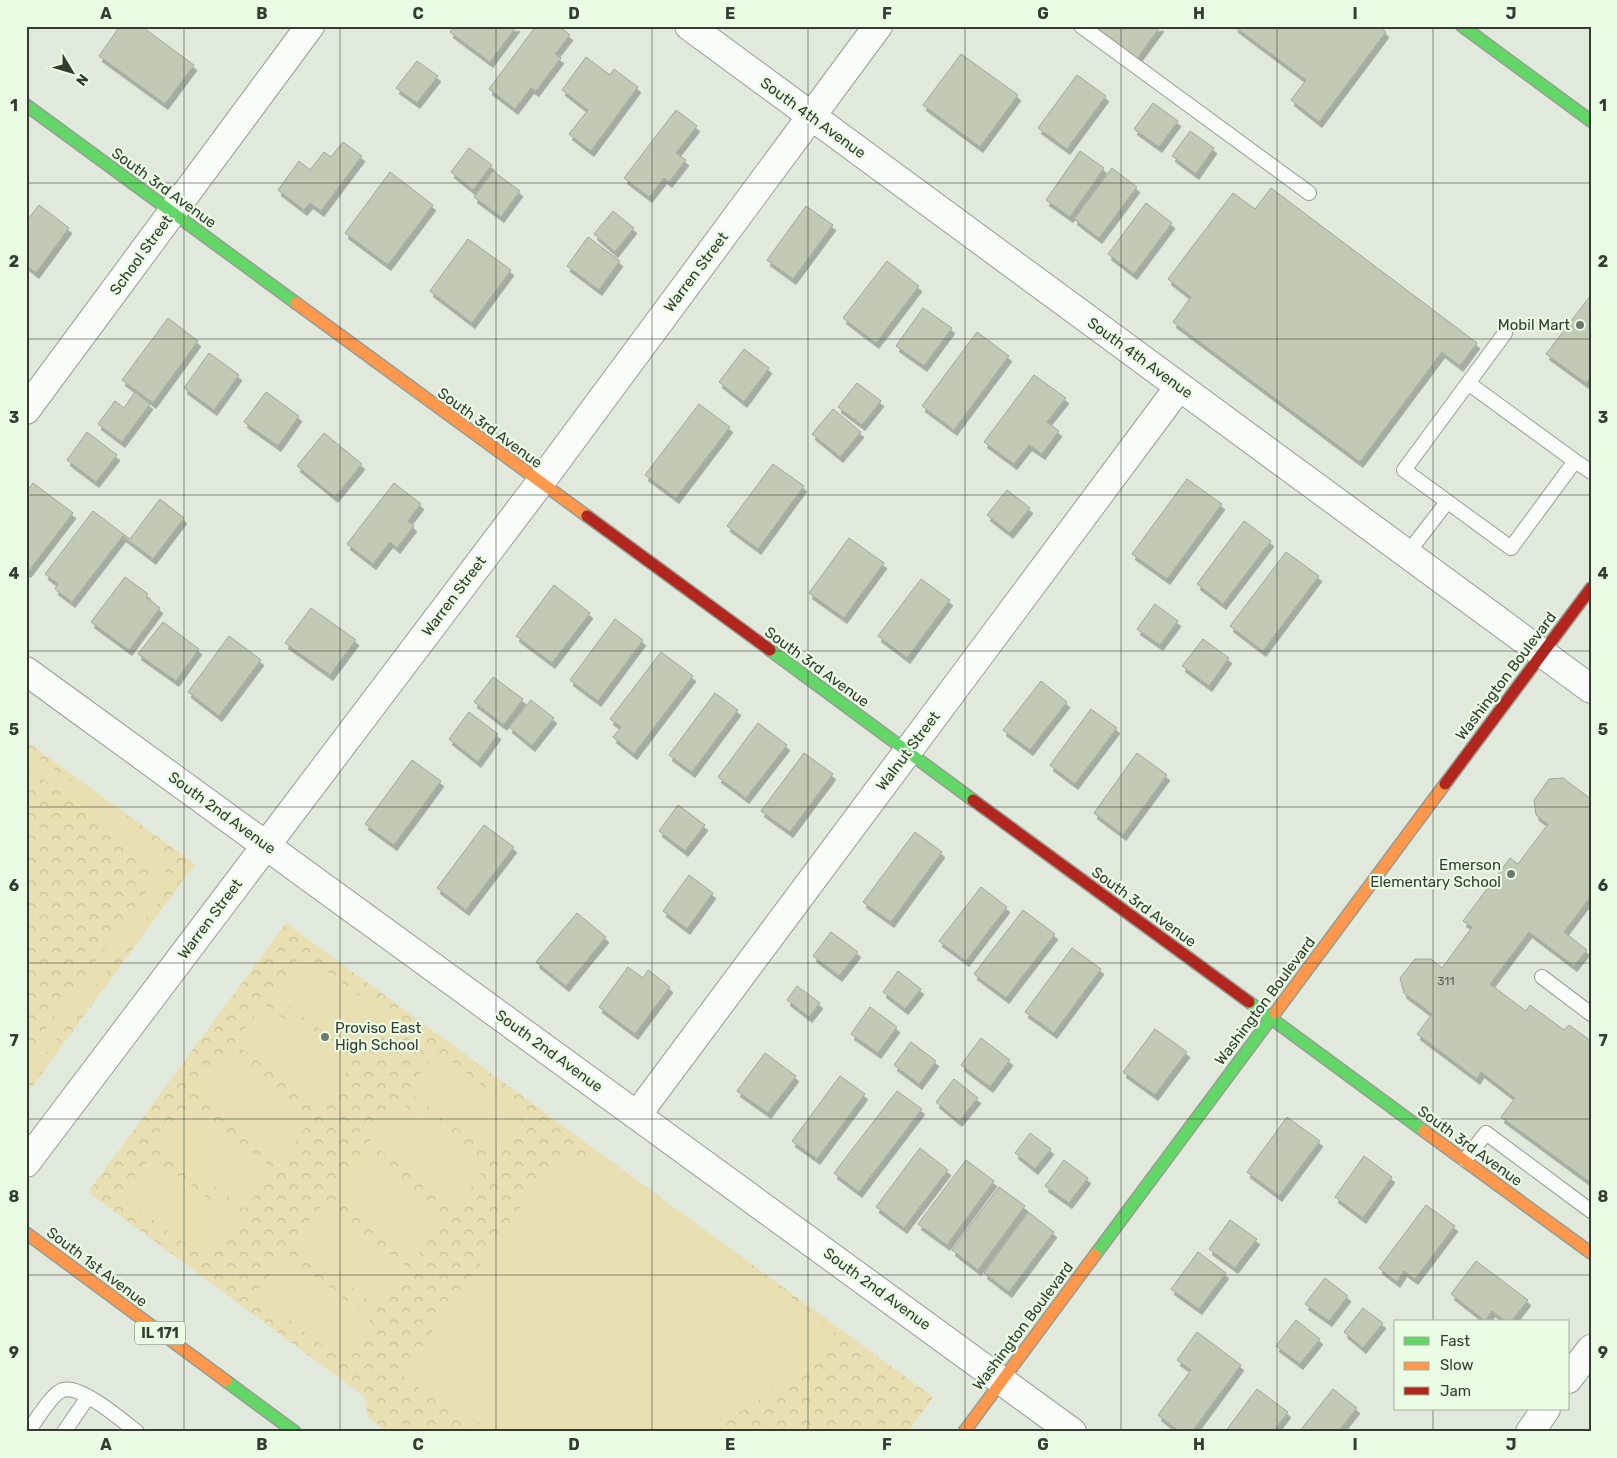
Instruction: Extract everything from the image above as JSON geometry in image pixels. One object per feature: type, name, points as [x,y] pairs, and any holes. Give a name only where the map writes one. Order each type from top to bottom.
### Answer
[{"type":"street","name":"School Street","points":[[26,410],[310,26]]},
{"type":"street","name":"South 4th Avenue","points":[[689,26],[1591,689]]},
{"type":"street","name":"Warren Street","points":[[26,1162],[540,483],[878,26]]},
{"type":"street","points":[[1462,26],[1591,121]]},
{"type":"street","name":"South 3rd Avenue","points":[[26,105],[1591,1253]]},
{"type":"street","name":"Walnut Street","points":[[638,1115],[1179,387]]},
{"type":"street","name":"Washington Boulevard","points":[[964,1432],[1591,588]]},
{"type":"street","name":"South 2nd Avenue","points":[[26,671],[1072,1432]]},
{"type":"street","name":"South 1st Avenue","points":[[26,1233],[295,1432]]},
{"type":"street","points":[[1570,1377],[1591,1349]]},
{"type":"street","points":[[1530,1432],[1545,1410]]},
{"type":"lane","points":[[1081,26],[1309,193]]},
{"type":"lane","points":[[1505,333],[1404,470],[1511,548],[1575,461]]},
{"type":"lane","points":[[1468,383],[1591,472]]},
{"type":"lane","points":[[1407,554],[1447,502]]},
{"type":"lane","points":[[1542,977],[1591,1014]]},
{"type":"lane","points":[[1464,1160],[1486,1133],[1591,1211]]},
{"type":"lane","points":[[28,1432],[56,1394],[64,1389],[75,1390],[88,1397],[137,1432]]},
{"type":"lane","points":[[64,1432],[88,1397]]},
{"type":"green space","points":[[26,741],[195,864],[26,1095]]},
{"type":"green space","points":[[26,749],[148,836],[164,858],[166,881],[158,902],[26,1081],[26,1055],[145,894],[150,875],[146,860],[138,849],[26,767]]},
{"type":"green space","name":"Proviso East High School","points":[[286,923],[933,1397],[908,1432],[387,1432],[368,1417],[365,1397],[88,1192]]},
{"type":"green space","points":[[303,953],[389,1018],[358,1058],[272,993]]},
{"type":"green space","points":[[264,1004],[350,1068],[320,1108],[234,1043]]},
{"type":"green space","points":[[437,1051],[523,1116],[493,1156],[407,1091]]},
{"type":"green space","points":[[227,1054],[312,1119],[282,1159],[196,1094]]},
{"type":"green space","points":[[400,1102],[486,1167],[455,1207],[369,1142]]},
{"type":"green space","points":[[189,1105],[275,1170],[245,1209],[159,1144]]},
{"type":"green space","points":[[361,1153],[447,1217],[417,1257],[331,1192]]},
{"type":"green space","points":[[151,1156],[237,1220],[207,1260],[121,1196]]},
{"type":"green space","points":[[554,1160],[612,1162],[835,1331],[806,1367],[746,1409],[699,1432],[499,1432],[443,1407],[402,1375]]},
{"type":"green space","points":[[323,1204],[409,1268],[379,1308],[293,1243]]},
{"type":"green space","points":[[285,1254],[371,1319],[341,1359],[255,1294]]},
{"type":"building","points":[[120,26],[141,26],[194,65],[165,104],[99,56]]},
{"type":"building","points":[[455,26],[517,26],[490,62],[450,32]]},
{"type":"building","points":[[536,26],[559,26],[570,35],[555,54],[561,58],[536,91],[531,88],[515,109],[489,89]]},
{"type":"building","points":[[1090,26],[1161,26],[1136,60]]},
{"type":"building","points":[[1234,26],[1379,26],[1386,32],[1319,122],[1291,100],[1306,80]]},
{"type":"building","points":[[961,54],[1018,95],[980,147],[923,105]]},
{"type":"building","points":[[586,57],[610,75],[614,69],[638,87],[591,151],[569,134],[588,110],[562,90]]},
{"type":"building","points":[[417,61],[438,76],[417,103],[396,88]]},
{"type":"building","points":[[1077,75],[1106,96],[1067,149],[1038,128]]},
{"type":"building","points":[[1153,103],[1178,121],[1159,147],[1134,129]]},
{"type":"building","points":[[676,110],[697,126],[676,153],[686,160],[669,182],[664,178],[649,197],[624,178]]},
{"type":"building","points":[[1190,131],[1214,148],[1196,174],[1172,156]]},
{"type":"building","points":[[343,142],[362,156],[321,211],[310,203],[304,210],[278,190],[299,161],[310,170],[324,152],[331,157]]},
{"type":"building","points":[[469,148],[492,165],[473,190],[451,172]]},
{"type":"building","points":[[1080,151],[1104,168],[1070,217],[1046,200]]},
{"type":"building","points":[[1112,168],[1137,187],[1099,238],[1074,219]]},
{"type":"building","points":[[493,171],[520,191],[501,217],[474,197]]},
{"type":"building","points":[[390,172],[433,205],[388,265],[345,233]]},
{"type":"building","points":[[1271,188],[1477,343],[1460,366],[1442,352],[1360,462],[1173,322],[1191,297],[1168,279],[1233,193],[1255,209]]},
{"type":"building","points":[[1146,203],[1172,223],[1134,274],[1108,254]]},
{"type":"building","points":[[39,205],[69,228],[36,273],[26,265],[26,222]]},
{"type":"building","points":[[806,206],[833,225],[793,279],[767,260]]},
{"type":"building","points":[[613,211],[634,228],[615,252],[594,234]]},
{"type":"building","points":[[588,237],[620,261],[599,290],[567,266]]},
{"type":"building","points":[[468,239],[511,270],[472,323],[430,291]]},
{"type":"building","points":[[887,261],[919,286],[876,343],[843,318]]},
{"type":"building","name":"Mobil Mart","points":[[1591,295],[1591,377],[1586,383],[1546,354]]},
{"type":"building","points":[[923,308],[952,328],[924,366],[896,346]]},
{"type":"building","points":[[168,318],[198,341],[153,403],[122,380]]},
{"type":"building","points":[[977,332],[1009,356],[954,430],[922,406]]},
{"type":"building","points":[[744,349],[769,368],[744,402],[719,382]]},
{"type":"building","points":[[209,353],[239,375],[214,410],[184,388]]},
{"type":"building","points":[[1034,375],[1066,398],[1047,422],[1059,431],[1042,454],[1029,445],[1014,464],[984,442]]},
{"type":"building","points":[[857,383],[881,401],[862,425],[838,407]]},
{"type":"building","points":[[135,392],[150,404],[122,442],[98,424],[115,401],[124,408]]},
{"type":"building","points":[[266,392],[299,416],[278,446],[244,422]]},
{"type":"building","points":[[699,404],[730,427],[676,498],[645,475]]},
{"type":"building","points":[[833,409],[861,432],[840,457],[812,434]]},
{"type":"building","points":[[87,432],[117,455],[96,482],[67,460]]},
{"type":"building","points":[[324,433],[362,464],[335,497],[297,466]]},
{"type":"building","points":[[773,464],[804,486],[758,549],[727,526]]},
{"type":"building","points":[[1187,479],[1222,504],[1167,579],[1132,554]]},
{"type":"building","points":[[33,483],[73,513],[28,572],[26,571],[26,492]]},
{"type":"building","points":[[394,483],[421,504],[408,521],[414,526],[397,548],[390,542],[373,564],[347,544]]},
{"type":"building","points":[[1007,490],[1030,508],[1010,533],[987,515]]},
{"type":"building","points":[[160,499],[184,518],[153,559],[123,536],[72,602],[55,589],[58,584],[45,574],[93,511],[130,539]]},
{"type":"building","points":[[1244,521],[1271,541],[1223,604],[1197,584]]},
{"type":"building","points":[[849,538],[884,563],[844,618],[809,593]]},
{"type":"building","points":[[1286,552],[1319,576],[1263,651],[1230,626]]},
{"type":"building","points":[[125,577],[148,594],[146,597],[160,608],[129,650],[91,622]]},
{"type":"building","points":[[921,579],[950,600],[907,658],[878,636]]},
{"type":"building","points":[[554,585],[590,613],[552,663],[516,636]]},
{"type":"building","points":[[1155,604],[1178,621],[1160,645],[1137,629]]},
{"type":"building","points":[[311,608],[356,640],[330,675],[285,643]]},
{"type":"building","points":[[615,619],[643,640],[598,701],[570,680]]},
{"type":"building","points":[[163,622],[199,649],[176,681],[138,654]]},
{"type":"building","points":[[229,636],[261,660],[219,716],[188,692]]},
{"type":"building","points":[[1203,639],[1229,658],[1209,686],[1182,666]]},
{"type":"building","points":[[661,652],[693,676],[634,754],[613,737],[621,727],[610,719]]},
{"type":"building","points":[[493,677],[523,699],[504,725],[474,702]]},
{"type":"building","points":[[1041,681],[1067,702],[1030,750],[1003,730]]},
{"type":"building","points":[[715,693],[738,710],[692,772],[669,755]]},
{"type":"building","points":[[531,700],[554,718],[532,746],[509,727]]},
{"type":"building","points":[[1091,709],[1117,728],[1075,784],[1050,765]]},
{"type":"building","points":[[469,712],[498,734],[478,762],[449,739]]},
{"type":"building","points":[[758,723],[787,745],[746,798],[718,777]]},
{"type":"building","points":[[804,753],[833,774],[790,832],[761,811]]},
{"type":"building","points":[[1137,753],[1167,775],[1123,835],[1094,813]]},
{"type":"building","points":[[412,760],[441,781],[394,845],[365,824]]},
{"type":"building","points":[[1563,778],[1591,799],[1591,896],[1564,932],[1587,950],[1574,966],[1529,932],[1490,984],[1526,1011],[1530,1005],[1564,1030],[1569,1025],[1591,1041],[1591,1183],[1501,1117],[1515,1098],[1481,1072],[1477,1079],[1417,1034],[1432,1014],[1404,993],[1400,978],[1415,959],[1431,959],[1442,968],[1472,927],[1463,921],[1510,858],[1518,864],[1548,824],[1536,815],[1534,800],[1549,779]]},
{"type":"building","points":[[678,805],[705,825],[685,851],[659,831]]},
{"type":"building","points":[[484,825],[514,847],[466,910],[437,888]]},
{"type":"building","points":[[915,832],[942,852],[891,922],[863,902]]},
{"type":"building","points":[[689,875],[713,893],[687,929],[663,911]]},
{"type":"building","points":[[981,887],[1007,907],[966,961],[939,941]]},
{"type":"building","points":[[1023,910],[1055,934],[1006,998],[974,974]]},
{"type":"building","points":[[577,913],[606,937],[566,986],[536,962]]},
{"type":"building","points":[[831,932],[858,952],[839,976],[813,956]]},
{"type":"building","points":[[1072,948],[1101,969],[1054,1033],[1025,1012]]},
{"type":"building","points":[[628,967],[643,978],[648,970],[670,987],[635,1034],[599,1007]]},
{"type":"building","points":[[898,971],[921,989],[905,1009],[883,992]]},
{"type":"building","points":[[797,986],[820,1003],[809,1017],[787,1000]]},
{"type":"building","points":[[870,1007],[897,1027],[878,1053],[851,1034]]},
{"type":"building","points":[[1155,1029],[1187,1052],[1155,1095],[1123,1072]]},
{"type":"building","points":[[981,1038],[1010,1060],[990,1087],[961,1065]]},
{"type":"building","points":[[911,1042],[936,1061],[919,1084],[894,1065]]},
{"type":"building","points":[[765,1053],[796,1076],[768,1113],[737,1091]]},
{"type":"building","points":[[840,1076],[865,1094],[817,1159],[792,1141]]},
{"type":"building","points":[[954,1079],[978,1098],[959,1121],[936,1102]]},
{"type":"building","points":[[897,1091],[922,1109],[859,1192],[834,1173]]},
{"type":"building","points":[[1287,1117],[1320,1141],[1279,1196],[1247,1172]]},
{"type":"building","points":[[1030,1133],[1051,1149],[1035,1169],[1015,1153]]},
{"type":"building","points":[[920,1148],[948,1170],[904,1228],[876,1207]]},
{"type":"building","points":[[1364,1156],[1392,1177],[1363,1218],[1335,1197]]},
{"type":"building","points":[[966,1160],[994,1181],[947,1245],[918,1224]]},
{"type":"building","points":[[1064,1160],[1088,1178],[1069,1203],[1045,1186]]},
{"type":"building","points":[[999,1187],[1025,1206],[978,1270],[952,1250]]},
{"type":"building","points":[[1426,1205],[1455,1226],[1415,1279],[1404,1271],[1397,1282],[1379,1268]]},
{"type":"building","points":[[1028,1212],[1054,1232],[1009,1292],[984,1273]]},
{"type":"building","points":[[1230,1220],[1257,1239],[1235,1268],[1209,1249]]},
{"type":"building","points":[[1198,1252],[1226,1273],[1199,1309],[1171,1289]]},
{"type":"building","points":[[1476,1261],[1528,1300],[1513,1320],[1504,1320],[1492,1311],[1484,1320],[1451,1294]]},
{"type":"building","points":[[1325,1278],[1348,1296],[1329,1321],[1305,1304]]},
{"type":"building","points":[[1363,1308],[1383,1323],[1363,1348],[1344,1332]]},
{"type":"building","points":[[1296,1320],[1320,1339],[1300,1364],[1276,1346]]},
{"type":"building","points":[[1197,1332],[1241,1365],[1192,1432],[1180,1432],[1158,1415],[1191,1370],[1177,1360]]},
{"type":"building","points":[[1257,1389],[1288,1412],[1273,1432],[1225,1432]]},
{"type":"building","points":[[1333,1389],[1357,1408],[1338,1432],[1299,1432]]},
{"type":"traffic: fast","points":[[1462,26],[1591,121]]},
{"type":"traffic: fast","points":[[26,105],[296,303]]},
{"type":"traffic: fast","points":[[770,650],[973,800]]},
{"type":"traffic: fast","points":[[1249,1002],[1424,1131]]},
{"type":"traffic: fast","points":[[1095,1255],[1275,1013]]},
{"type":"traffic: fast","points":[[226,1381],[295,1432]]},
{"type":"traffic: slow","points":[[296,303],[587,516]]},
{"type":"traffic: slow","points":[[1275,1013],[1445,784]]},
{"type":"traffic: slow","points":[[1424,1131],[1591,1253]]},
{"type":"traffic: slow","points":[[26,1233],[226,1381]]},
{"type":"traffic: slow","points":[[964,1432],[1095,1255]]},
{"type":"traffic: jam","points":[[587,516],[770,650]]},
{"type":"traffic: jam","points":[[1445,784],[1591,588]]},
{"type":"traffic: jam","points":[[973,800],[1249,1002]]},
{"type":"place","name":"Mobil Mart","points":[[1580,325]]},
{"type":"place","name":"Emerson Elementary School","points":[[1511,874]]},
{"type":"place","name":"Proviso East High School","points":[[325,1037]]}]
